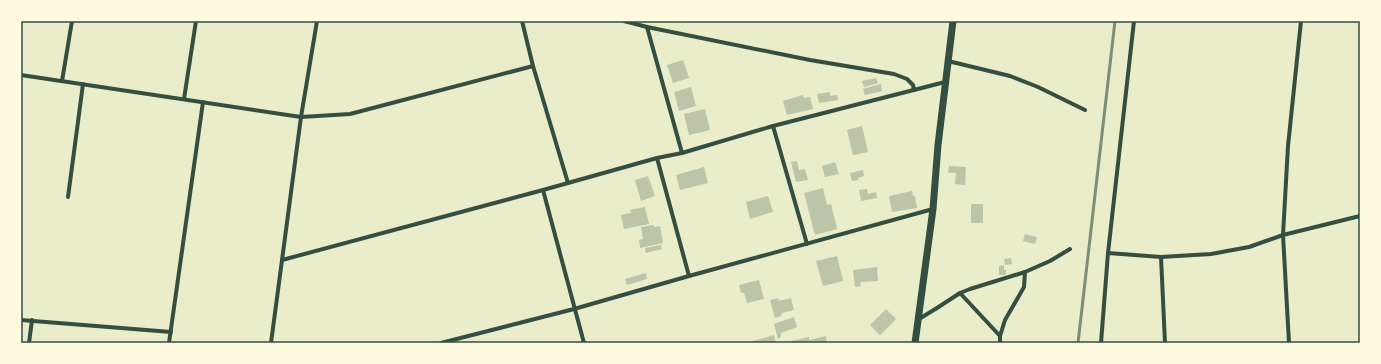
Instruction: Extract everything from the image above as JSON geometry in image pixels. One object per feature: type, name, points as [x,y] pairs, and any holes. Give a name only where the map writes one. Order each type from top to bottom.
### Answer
[{"type":"street","points":[[62,81],[72,21]]},
{"type":"street","points":[[184,99],[196,21]]},
{"type":"street","points":[[271,343],[301,117],[317,21]]},
{"type":"street","points":[[522,21],[533,66],[568,183]]},
{"type":"street","points":[[624,21],[810,60],[894,74],[907,79],[913,85],[914,90]]},
{"type":"street","points":[[916,343],[933,209],[945,82],[953,21]]},
{"type":"street","points":[[1101,343],[1108,253],[1134,21]]},
{"type":"street","points":[[1289,343],[1283,235],[1288,146],[1301,21]]},
{"type":"street","points":[[647,27],[682,153]]},
{"type":"street","points":[[948,61],[1010,76],[1038,87],[1085,110]]},
{"type":"street","points":[[21,75],[301,117],[350,114],[533,66]]},
{"type":"street","points":[[282,260],[657,158],[682,153],[773,126],[945,82]]},
{"type":"street","points":[[68,196],[83,84]]},
{"type":"street","points":[[170,343],[203,102]]},
{"type":"street","points":[[773,126],[807,244]]},
{"type":"street","points":[[657,158],[689,276]]},
{"type":"street","points":[[543,190],[584,343]]},
{"type":"street","points":[[441,343],[574,309],[933,209]]},
{"type":"street","points":[[1108,253],[1160,257],[1211,254],[1249,247],[1283,235],[1360,216]]},
{"type":"street","points":[[919,318],[960,293],[1025,272],[1050,261],[1070,249]]},
{"type":"street","points":[[1160,257],[1165,343]]},
{"type":"street","points":[[1000,343],[1000,336],[1005,320],[1024,287],[1025,272]]},
{"type":"street","points":[[960,293],[1000,336]]},
{"type":"street","points":[[21,320],[171,332]]},
{"type":"street","points":[[29,343],[32,320]]},
{"type":"building","points":[[683,60],[689,78],[673,83],[667,65]]},
{"type":"building","points":[[876,78],[878,83],[864,87],[862,81]]},
{"type":"building","points":[[881,84],[882,91],[865,95],[863,89]]},
{"type":"building","points":[[691,87],[696,106],[679,111],[674,92]]},
{"type":"building","points":[[830,92],[830,96],[837,95],[838,100],[819,103],[817,94]]},
{"type":"building","points":[[803,95],[804,98],[810,97],[813,109],[787,115],[783,101]]},
{"type":"building","points":[[705,109],[710,130],[689,135],[684,114]]},
{"type":"building","points":[[862,126],[868,152],[853,155],[847,130]]},
{"type":"building","points":[[797,161],[799,170],[805,169],[808,180],[796,182],[791,162]]},
{"type":"building","points":[[835,162],[839,174],[825,177],[822,166]]},
{"type":"building","points":[[949,166],[966,167],[965,185],[955,184],[956,173],[948,173]]},
{"type":"building","points":[[704,167],[708,183],[680,190],[676,175]]},
{"type":"building","points":[[863,170],[864,176],[858,178],[858,180],[852,181],[850,173]]},
{"type":"building","points":[[648,176],[655,196],[641,201],[635,180]]},
{"type":"building","points":[[823,188],[827,205],[831,204],[837,229],[815,235],[804,193]]},
{"type":"building","points":[[867,189],[868,194],[876,192],[877,198],[861,201],[859,190]]},
{"type":"building","points":[[912,191],[913,196],[915,196],[917,208],[892,212],[889,196]]},
{"type":"building","points":[[768,196],[773,212],[750,219],[746,202]]},
{"type":"building","points":[[971,204],[983,204],[983,223],[971,223]]},
{"type":"building","points":[[645,207],[649,224],[624,229],[621,215],[631,213],[630,210]]},
{"type":"building","points":[[653,225],[655,227],[660,226],[663,243],[640,248],[639,240],[643,239],[641,227]]},
{"type":"building","points":[[1025,234],[1037,237],[1035,244],[1023,241]]},
{"type":"building","points":[[661,245],[662,249],[646,253],[645,248]]},
{"type":"building","points":[[837,256],[843,281],[823,286],[816,261]]},
{"type":"building","points":[[1011,258],[1012,264],[1005,265],[1004,259]]},
{"type":"building","points":[[1004,265],[1006,275],[999,275],[999,266]]},
{"type":"building","points":[[877,267],[878,281],[860,282],[861,286],[855,287],[853,270]]},
{"type":"building","points":[[646,273],[647,279],[627,285],[625,279]]},
{"type":"building","points":[[759,280],[764,299],[747,303],[744,293],[741,293],[739,285]]},
{"type":"building","points":[[778,298],[779,301],[791,298],[794,310],[782,313],[781,316],[775,318],[770,300]]},
{"type":"building","points":[[886,309],[896,319],[880,335],[870,325]]},
{"type":"building","points":[[794,317],[797,327],[781,333],[781,337],[778,339],[774,324]]},
{"type":"building","points":[[774,335],[776,343],[754,343],[753,341]]},
{"type":"building","points":[[826,336],[827,343],[791,343],[791,341],[809,337],[809,340]]},
{"type":"railway","points":[[1078,343],[1115,21]]}]
